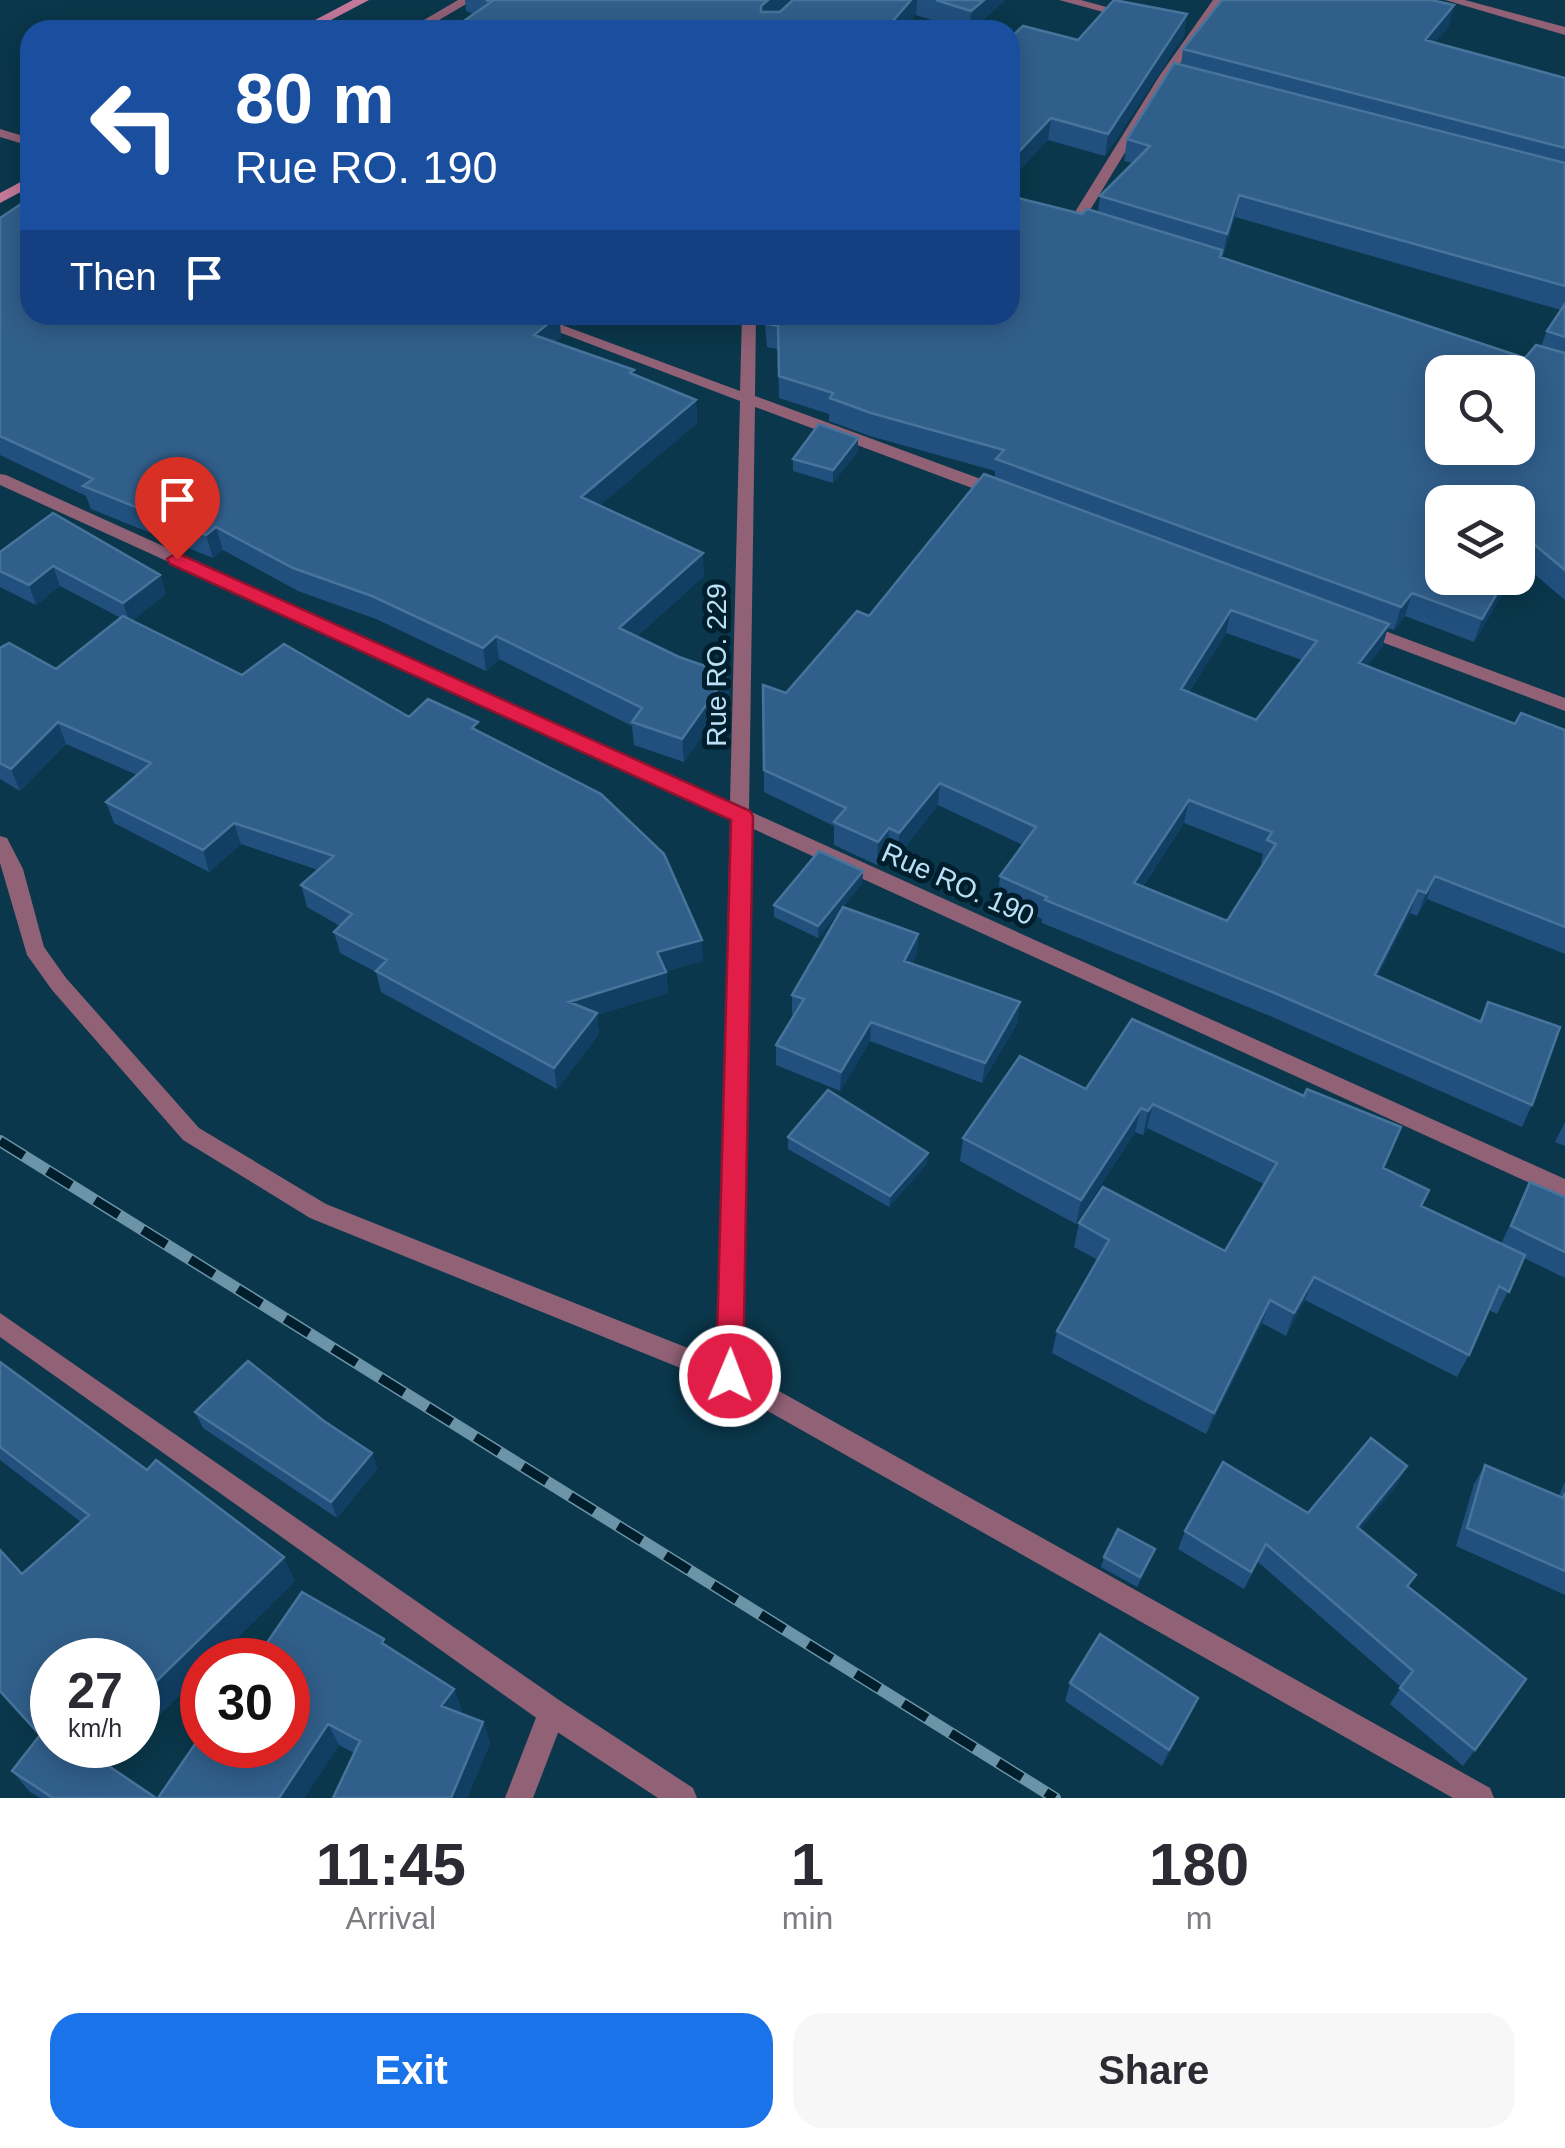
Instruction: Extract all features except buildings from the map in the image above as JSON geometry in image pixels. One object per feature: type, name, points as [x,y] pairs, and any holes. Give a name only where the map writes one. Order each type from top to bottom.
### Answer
[{"type":"main road","points":[[322,20],[363,0]]},
{"type":"street","points":[[430,20],[466,0]]},
{"type":"street","points":[[1066,0],[1142,18]]},
{"type":"street","points":[[1077,220],[1166,75],[1219,0]]},
{"type":"street","points":[[1452,0],[1565,31]]},
{"type":"street","points":[[1180,26],[1199,31]]},
{"type":"street","points":[[1166,75],[1185,80]]},
{"type":"street","points":[[1060,215],[1096,226]]},
{"type":"street","points":[[549,325],[1024,502]]},
{"type":"street","name":"Rue RO. 229","points":[[730,1376],[748,325]]},
{"type":"street","name":"Rue RO. 190","points":[[0,479],[1565,1189]]},
{"type":"street","points":[[1341,621],[1565,705]]},
{"type":"street","points":[[0,843],[13,869],[34,949],[59,984],[191,1134],[318,1211],[730,1376],[1480,1798]]},
{"type":"street","points":[[0,1324],[552,1712],[683,1798]]},
{"type":"street","points":[[519,1798],[552,1712]]},
{"type":"railway","points":[[0,1141],[1055,1798]]},
{"type":"route","points":[[177,559],[742,816],[730,1376]]}]
